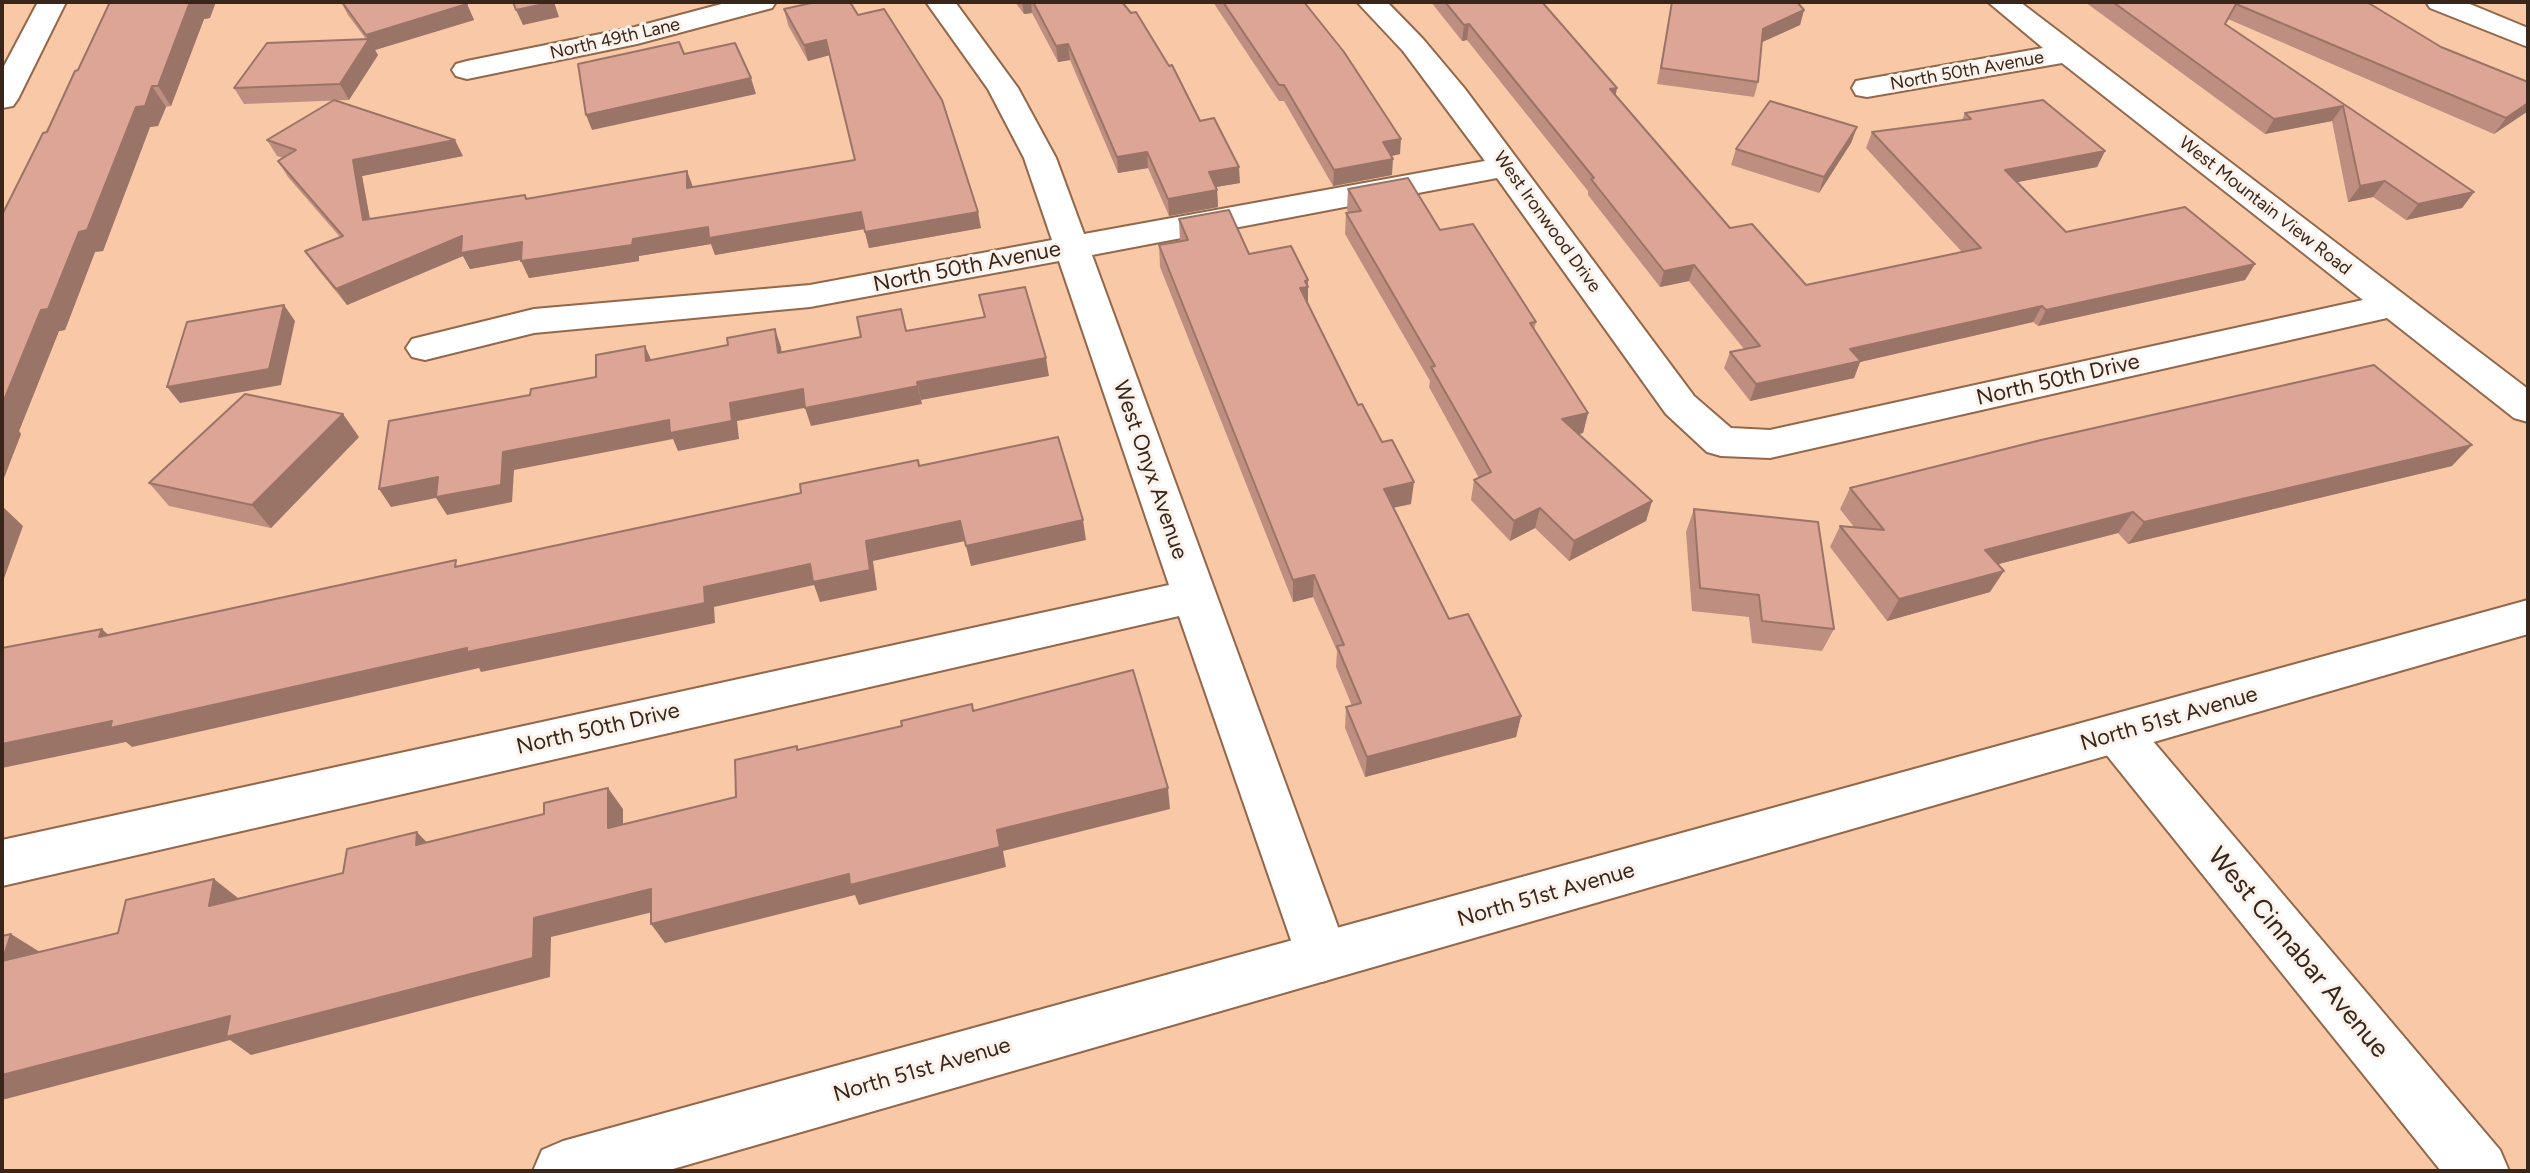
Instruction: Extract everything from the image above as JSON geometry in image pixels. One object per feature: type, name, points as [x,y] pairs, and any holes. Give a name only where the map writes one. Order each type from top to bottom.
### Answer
[{"type":"street","points":[[2,99],[52,2]]},
{"type":"street","name":"North 49th Lane","points":[[467,70],[637,35],[762,2]]},
{"type":"street","name":"West Onyx Avenue","points":[[940,2],[1003,88],[1040,158],[1322,957]]},
{"type":"street","name":"West Ironwood Drive","points":[[1371,2],[1413,45],[1680,405],[1721,442]]},
{"type":"street","name":"West Mountain View Road","points":[[2002,2],[2528,409]]},
{"type":"street","points":[[2440,2],[2505,37]]},
{"type":"street","name":"North 50th Avenue","points":[[1867,88],[2067,53]]},
{"type":"street","name":"North 50th Avenue","points":[[425,348],[534,321],[810,296],[1506,167]]},
{"type":"street","name":"North 50th Drive","points":[[1721,442],[1770,444],[2394,305]]},
{"type":"street","name":"North 50th Drive","points":[[2,863],[1194,596]]},
{"type":"street","name":"North 51st Avenue","points":[[563,1171],[2528,617]]},
{"type":"street","name":"West Cinnabar Avenue","points":[[2118,734],[2479,1171]]},
{"type":"building","points":[[110,2],[190,2],[158,86],[152,86],[145,106],[136,107],[87,230],[79,232],[48,309],[41,310],[2,405],[2,215],[43,133],[47,132]]},
{"type":"building","points":[[342,2],[465,2],[467,4],[366,35]]},
{"type":"building","points":[[513,2],[553,2],[516,10]]},
{"type":"building","points":[[816,2],[850,2],[858,15],[884,9],[942,100],[978,212],[865,232],[861,212],[709,238],[708,227],[633,239],[632,245],[521,261],[522,242],[461,253],[462,236],[336,289],[305,251],[343,236],[278,161],[296,150],[267,140],[334,100],[455,140],[353,160],[363,220],[525,195],[526,199],[687,171],[687,188],[855,160],[826,40],[804,45],[784,9]]},
{"type":"building","points":[[1033,2],[1122,2],[1131,13],[1136,12],[1169,66],[1172,65],[1200,121],[1214,118],[1239,167],[1209,172],[1217,190],[1168,199],[1147,152],[1117,157],[1068,44],[1056,46]]},
{"type":"building","points":[[1223,2],[1304,2],[1344,52],[1401,139],[1383,142],[1393,159],[1334,170],[1284,85],[1279,85]]},
{"type":"building","points":[[1445,2],[1542,2],[1617,88],[1610,89],[1730,228],[1752,224],[1806,285],[1981,248],[1872,132],[1971,119],[1965,113],[2043,100],[2105,151],[2005,170],[2066,232],[2185,207],[2255,264],[2046,310],[2042,306],[1850,349],[1861,361],[1756,384],[1730,352],[1760,346],[1694,265],[1664,271],[1591,179],[1594,178],[1469,24],[1464,25]]},
{"type":"building","points":[[1672,2],[1797,2],[1804,10],[1763,29],[1758,82],[1661,68]]},
{"type":"building","points":[[2113,2],[2367,2],[2441,47],[2528,82],[2528,103],[2506,118],[2236,4],[2225,24],[2474,192],[2418,204],[2385,181],[2360,186],[2343,106],[2274,119]]},
{"type":"building","points":[[369,39],[340,84],[234,88],[267,43]]},
{"type":"building","points":[[679,42],[684,54],[735,43],[751,78],[586,115],[578,64]]},
{"type":"building","points":[[1770,101],[1857,127],[1824,177],[1736,149]]},
{"type":"building","points":[[1408,178],[1440,230],[1473,224],[1536,322],[1530,323],[1588,413],[1562,419],[1652,501],[1574,541],[1540,508],[1514,521],[1474,480],[1491,472],[1431,367],[1435,366],[1346,213],[1361,211],[1348,189]]},
{"type":"building","points":[[1229,210],[1249,254],[1291,246],[1308,280],[1305,281],[1308,287],[1300,288],[1358,405],[1362,404],[1382,442],[1392,440],[1414,482],[1384,489],[1449,619],[1468,614],[1521,716],[1367,757],[1346,707],[1361,703],[1337,646],[1344,645],[1314,575],[1293,580],[1159,245],[1188,240],[1179,219]]},
{"type":"building","points":[[1025,287],[1046,358],[917,382],[918,386],[805,408],[803,389],[730,403],[732,421],[670,433],[669,420],[503,452],[501,485],[436,497],[438,477],[379,489],[389,421],[530,395],[531,389],[596,377],[596,355],[645,346],[646,361],[728,345],[727,338],[775,329],[778,353],[861,337],[857,317],[901,309],[906,331],[985,317],[979,295]]},
{"type":"building","points":[[284,305],[269,369],[167,387],[187,322]]},
{"type":"building","points":[[2374,365],[2472,445],[2144,522],[2133,512],[1985,550],[2004,571],[1899,599],[1840,526],[1884,530],[1850,488],[2041,440]]},
{"type":"building","points":[[245,394],[343,414],[252,505],[149,483]]},
{"type":"building","points":[[1058,437],[1083,520],[966,546],[960,521],[866,541],[870,570],[813,582],[810,564],[704,587],[705,603],[467,652],[467,648],[110,728],[112,721],[2,744],[2,648],[102,629],[99,637],[456,560],[455,567],[801,493],[800,484],[918,460],[919,466]]},
{"type":"building","points":[[1694,509],[1818,522],[1834,629],[1762,621],[1759,595],[1700,588]]},
{"type":"building","points":[[1133,670],[1168,788],[997,830],[1000,847],[850,885],[849,874],[651,924],[651,889],[534,918],[533,958],[226,1037],[230,1016],[2,1075],[2,961],[118,933],[126,900],[214,879],[209,906],[343,873],[347,849],[417,832],[416,845],[544,814],[544,803],[608,788],[608,828],[736,797],[735,760],[797,746],[797,750],[902,726],[901,721],[972,704],[973,711]]},
{"type":"building","points":[[11,934],[2,961],[2,936]]}]
